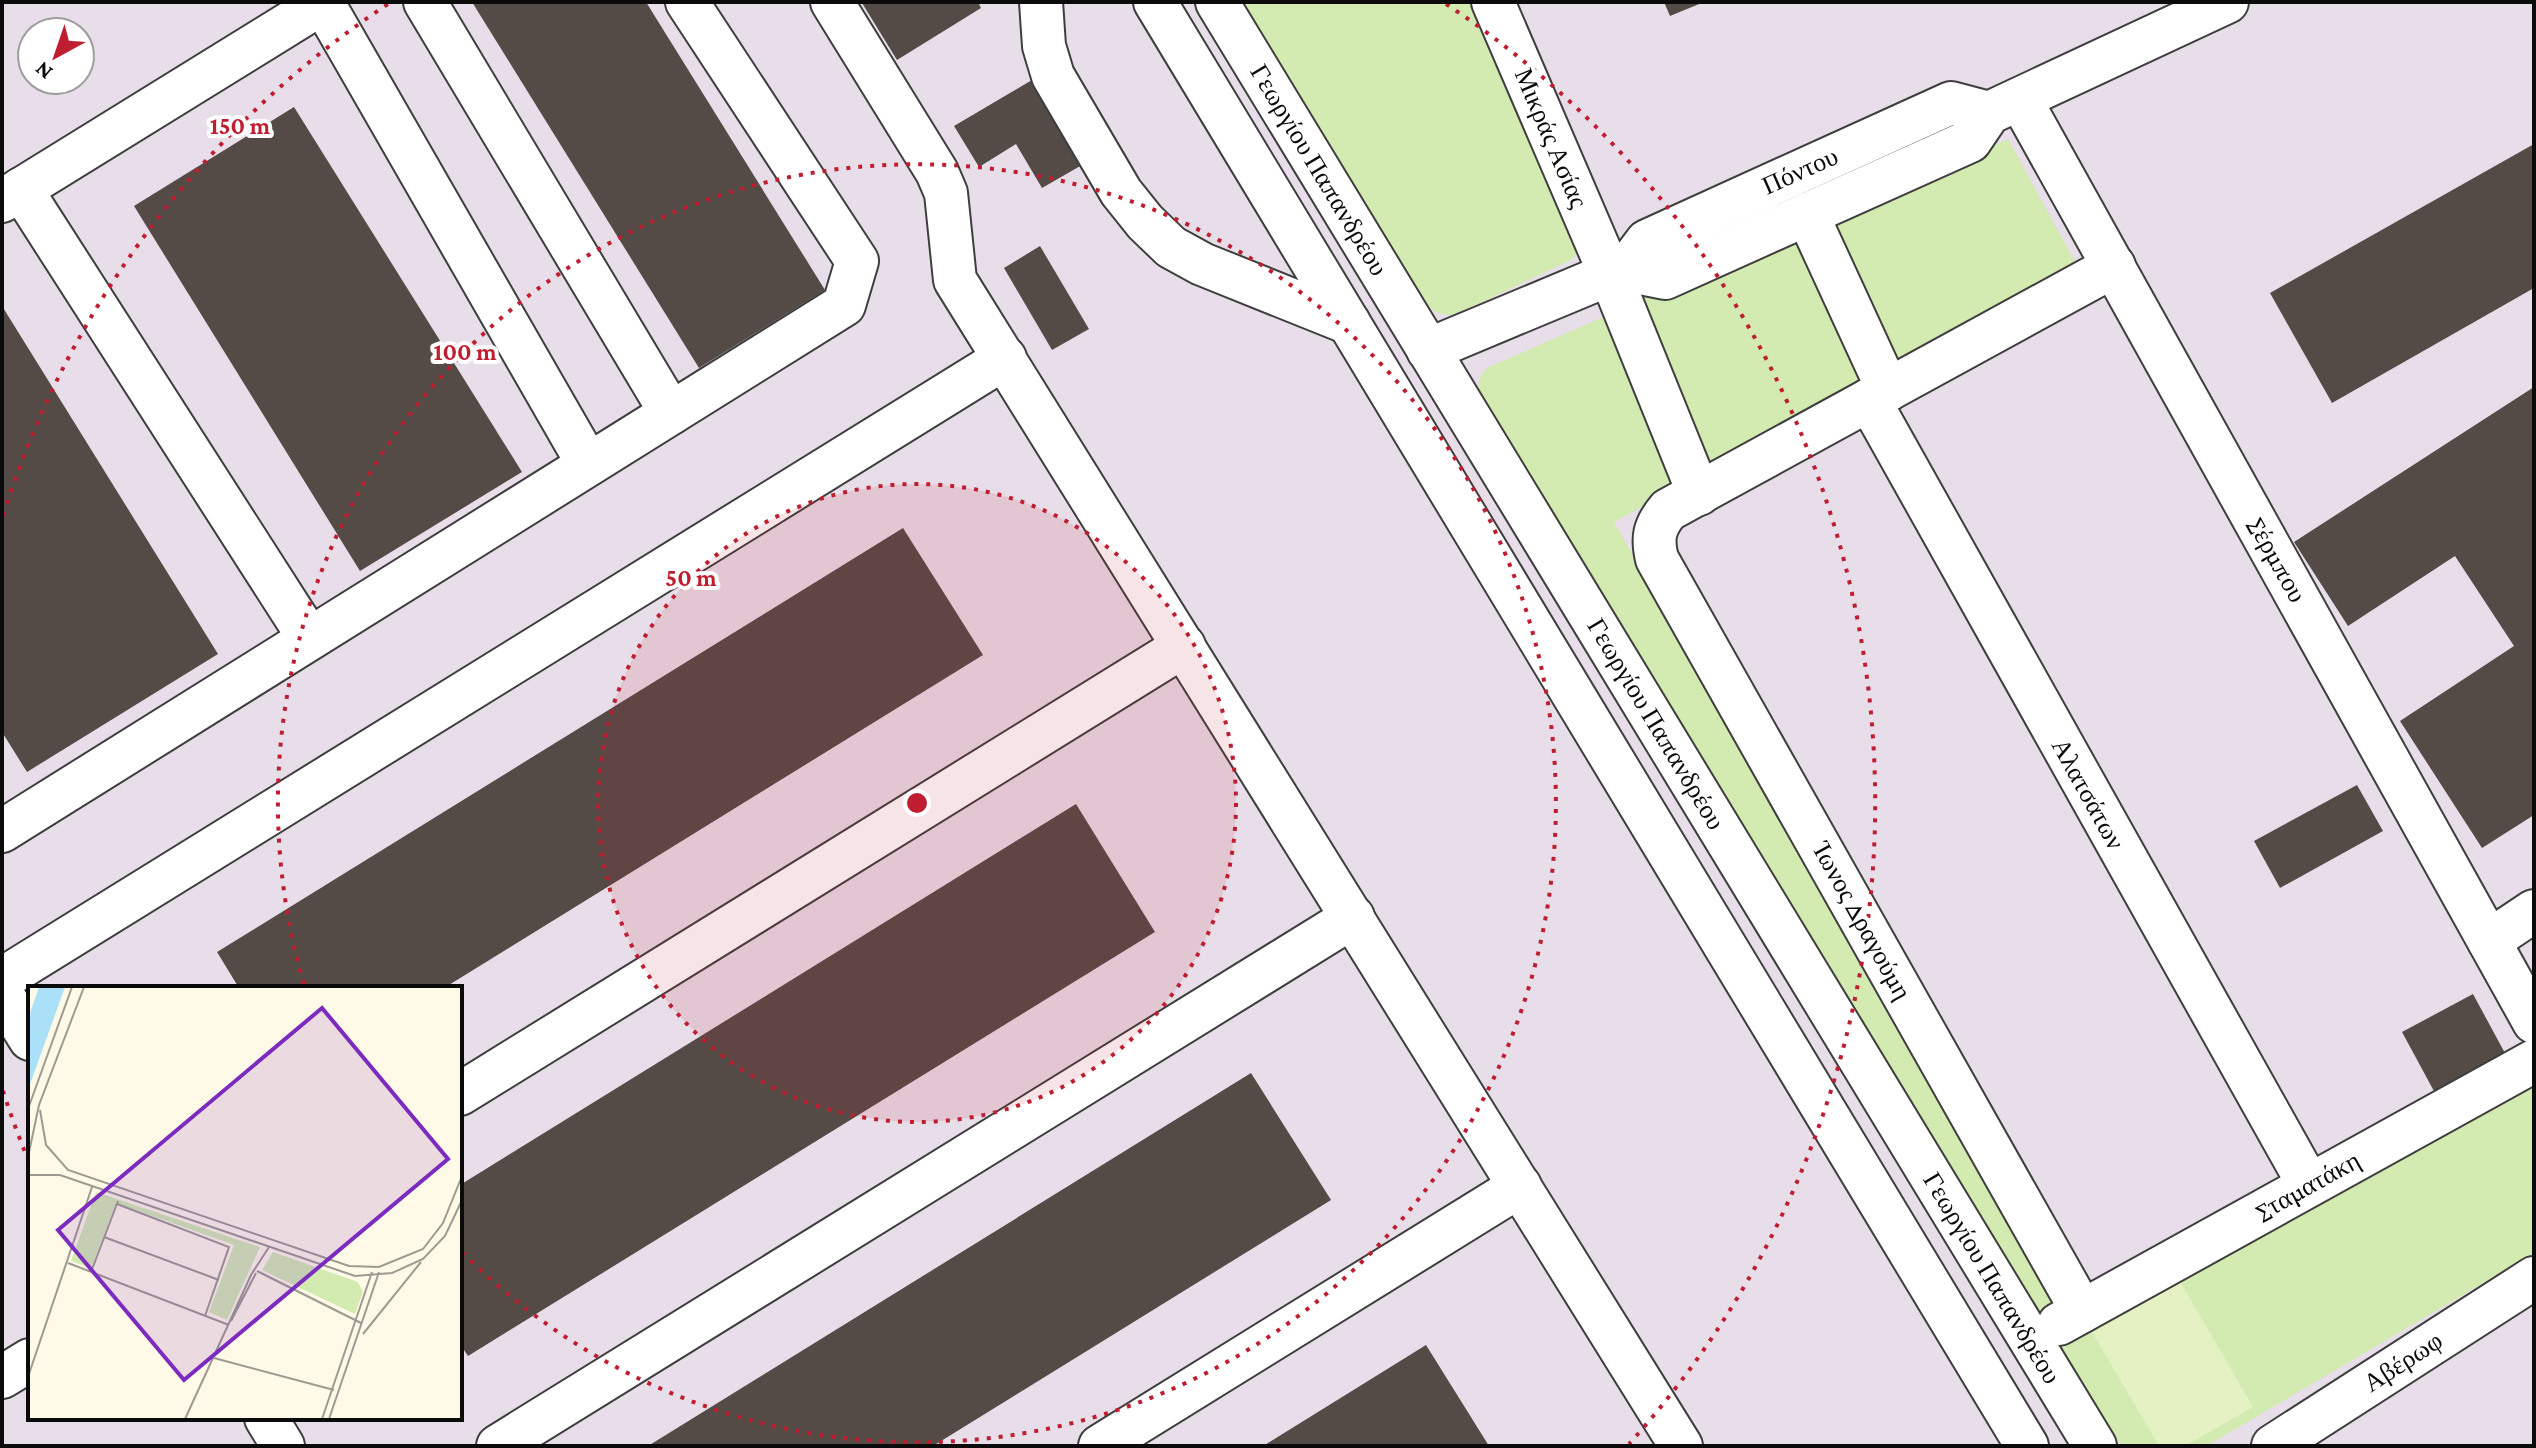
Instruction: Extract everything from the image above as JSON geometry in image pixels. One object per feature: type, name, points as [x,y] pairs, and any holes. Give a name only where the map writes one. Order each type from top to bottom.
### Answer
[{"type":"street","points":[[309,638],[11,195],[324,2],[588,464]]},
{"type":"street","points":[[425,2],[671,413]]},
{"type":"street","points":[[2,831],[844,305],[857,261],[687,2]]},
{"type":"street","points":[[832,2],[937,172],[946,193],[955,280],[1681,1446]]},
{"type":"street","points":[[1041,2],[1044,46],[1053,76],[1121,192],[1145,222],[1171,247],[1202,264],[1349,323]]},
{"type":"street","name":"Γεωργίου Παπανδρέου","points":[[1155,2],[2027,1446]]},
{"type":"street","name":"Γεωργίου Παπανδρέου","points":[[1217,2],[2095,1446]]},
{"type":"street","name":"Μικράς Ασίας","points":[[1493,2],[1617,272],[1699,494]]},
{"type":"street","name":"Πόντου","points":[[1617,272],[1665,278],[1970,141],[2005,106],[2227,2]]},
{"type":"street","name":"Πόντου","points":[[1428,350],[1617,272],[1647,241],[1951,103],[2005,106]]},
{"type":"street","name":"Σέρμπου","points":[[2005,106],[2114,266],[2534,1022]]},
{"type":"street","name":"Αλατσάτων","points":[[1807,214],[1879,395],[2309,1185]]},
{"type":"street","points":[[1699,494],[2114,266]]},
{"type":"street","points":[[2,979],[1005,358]]},
{"type":"street","name":"Ίωνος Δραγούμη","points":[[1699,494],[1668,510],[1655,529],[1653,543],[1657,559],[2082,1311]]},
{"type":"street","points":[[462,1093],[1184,646]]},
{"type":"street","points":[[2489,941],[2534,911]]},
{"type":"street","points":[[498,1446],[1353,917]]},
{"type":"street","points":[[2,994],[28,1036]]},
{"type":"street","name":"Σταματάκη","points":[[2030,1341],[2534,1061]]},
{"type":"street","points":[[1100,1446],[1520,1186]]},
{"type":"street","name":"Αβέρωφ","points":[[2273,1446],[2534,1278]]},
{"type":"street","points":[[2,1377],[28,1361]]},
{"type":"street","points":[[267,1420],[283,1446]]},
{"type":"shaded area","points":[[2,2],[2534,2],[2534,1446],[2,1446]]},
{"type":"green space","points":[[1241,2],[1477,2],[1580,249],[1571,260],[1455,315],[1432,309],[1416,290]]},
{"type":"green space","points":[[2008,139],[2078,267],[1614,522],[2078,1325],[2534,1084],[2534,1253],[2207,1446],[2121,1446],[1478,390],[1480,377],[1487,368]]},
{"type":"green space","points":[[2180,1281],[2253,1407],[2185,1446],[2159,1446],[2092,1332]]},
{"type":"building","points":[[472,2],[646,2],[825,290],[699,368]]},
{"type":"building","points":[[978,2],[981,8],[897,60],[862,3]]},
{"type":"building","points":[[1664,2],[1704,2],[1670,16]]},
{"type":"building","points":[[1032,80],[1082,165],[1042,188],[1016,144],[979,167],[954,126]]},
{"type":"building","points":[[294,107],[522,472],[360,571],[134,206]]},
{"type":"building","points":[[2534,144],[2534,288],[2332,403],[2270,293]]},
{"type":"building","points":[[1040,246],[1089,329],[1052,350],[1004,268]]},
{"type":"building","points":[[2,306],[218,654],[27,772],[2,732]]},
{"type":"building","points":[[2534,387],[2534,815],[2482,848],[2400,721],[2514,646],[2455,556],[2348,626],[2294,542]]},
{"type":"building","points":[[903,528],[983,655],[447,986],[238,986],[217,952]]},
{"type":"building","points":[[2357,785],[2383,831],[2280,888],[2254,841]]},
{"type":"building","points":[[1076,804],[1155,932],[468,1356],[462,1347],[462,1184]]},
{"type":"building","points":[[2473,994],[2506,1055],[2435,1093],[2402,1032]]},
{"type":"building","points":[[1251,1073],[1331,1200],[933,1446],[648,1446]]},
{"type":"building","points":[[1426,1345],[1489,1446],[1263,1446]]}]
